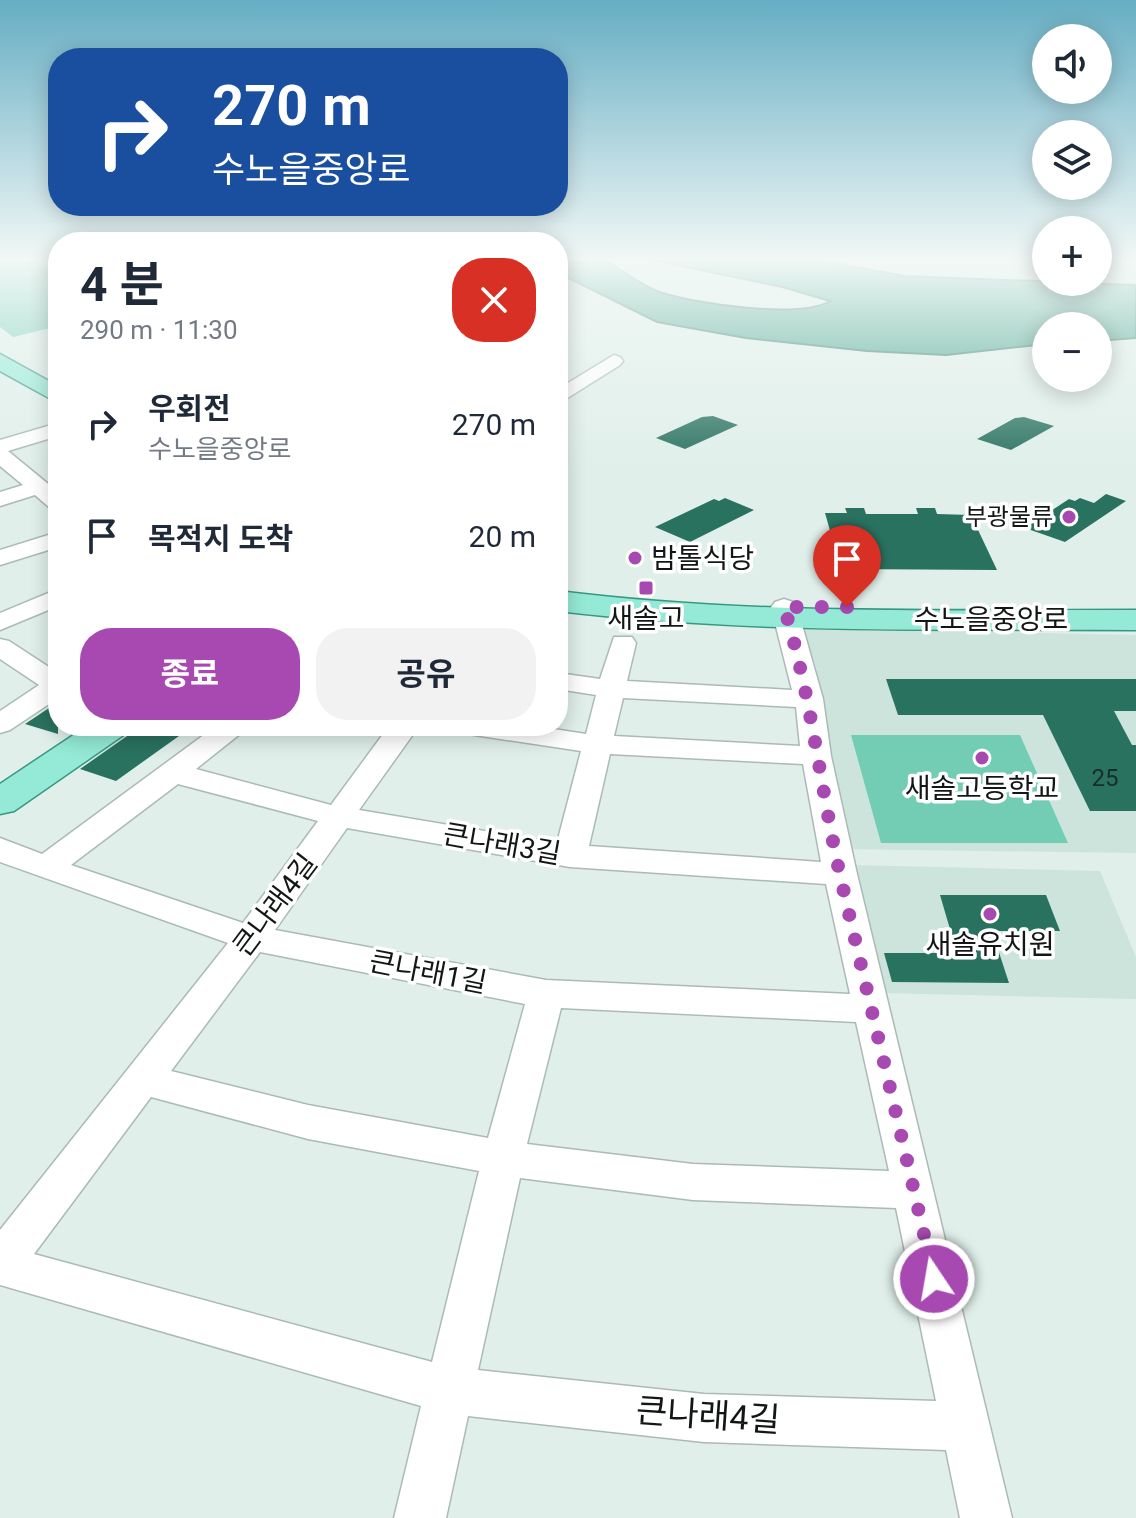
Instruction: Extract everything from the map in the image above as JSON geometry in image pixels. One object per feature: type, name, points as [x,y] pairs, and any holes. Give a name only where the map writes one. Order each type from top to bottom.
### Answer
[{"type":"main road","points":[[0,345],[48,373]]},
{"type":"main road","points":[[0,361],[48,390]]},
{"type":"main road","name":"수노을중앙로","points":[[568,591],[785,612],[1136,608]]},
{"type":"main road","name":"수노을중앙로","points":[[568,602],[636,610],[1136,620]]},
{"type":"main road","points":[[0,802],[97,736]]},
{"type":"street","points":[[568,391],[614,361]]},
{"type":"street","points":[[0,447],[48,432]]},
{"type":"street","points":[[0,455],[48,496]]},
{"type":"street","points":[[0,499],[36,488]]},
{"type":"street","points":[[0,558],[48,542]]},
{"type":"street","points":[[0,622],[48,601]]},
{"type":"street","points":[[785,612],[809,699],[816,756],[840,874],[986,1518]]},
{"type":"street","points":[[570,856],[623,643]]},
{"type":"street","points":[[0,647],[48,678]]},
{"type":"street","points":[[568,683],[610,689],[809,699]]},
{"type":"street","points":[[0,724],[48,692]]},
{"type":"street","points":[[45,868],[221,736]]},
{"type":"street","name":"큰나래4길","points":[[397,736],[251,938],[0,1264],[451,1391],[704,1418],[966,1426]]},
{"type":"street","points":[[542,736],[596,744],[816,756]]},
{"type":"street","name":"큰나래3길","points":[[170,772],[340,817],[570,856],[840,874]]},
{"type":"street","name":"큰나래1길","points":[[0,849],[45,868],[251,938],[546,994],[872,1009]]},
{"type":"street","points":[[420,1518],[503,1158],[546,994]]},
{"type":"street","points":[[141,1079],[308,1122],[503,1158],[693,1182],[914,1190]]},
{"type":"shaded area","points":[[2,329],[46,329],[13,337]]},
{"type":"shaded area","points":[[695,329],[1032,329],[1032,346],[946,355],[867,351],[746,338]]},
{"type":"shaded area","points":[[1112,329],[1136,329],[1136,338],[1112,340]]},
{"type":"shaded area","name":"새솔고등학교","points":[[803,628],[1136,635],[1136,853],[842,849],[816,667]]},
{"type":"shaded area","points":[[851,735],[1020,735],[1068,843],[881,843]]},
{"type":"shaded area","name":"새솔유치원","points":[[851,865],[1100,871],[1136,957],[1136,999],[882,993]]},
{"type":"building","points":[[713,416],[738,425],[685,449],[656,438],[702,417]]},
{"type":"building","points":[[1024,417],[1054,426],[1011,450],[977,439],[1015,418]]},
{"type":"building","points":[[1106,494],[1126,501],[1065,542],[1025,528],[1069,499],[1075,501],[1080,498],[1094,503]]},
{"type":"building","points":[[725,498],[754,510],[690,542],[655,527],[714,499],[719,501]]},
{"type":"building","points":[[845,508],[864,508],[866,514],[918,514],[916,508],[935,508],[937,514],[971,515],[997,570],[841,569],[825,513],[847,513]]},
{"type":"building","points":[[886,679],[1136,679],[1136,711],[1114,711],[1132,745],[1136,745],[1136,811],[1090,811],[1043,715],[898,715]]},
{"type":"building","points":[[48,709],[48,731],[25,724]]},
{"type":"building","points":[[127,736],[179,736],[116,781],[80,769]]},
{"type":"building","points":[[940,895],[1046,895],[1060,931],[992,931],[1009,983],[892,982],[884,953],[957,953]]},
{"type":"place","name":"부광물류","points":[[1069,517]]},
{"type":"place","name":"밤톨식당","points":[[635,558]]},
{"type":"place","name":"새솔고","points":[[646,588]]},
{"type":"place","name":"새솔고등학교","points":[[982,758]]},
{"type":"place","name":"새솔유치원","points":[[990,914]]},
{"type":"route","points":[[847,607],[784,607],[809,699],[816,756],[840,874],[934,1279]]}]
